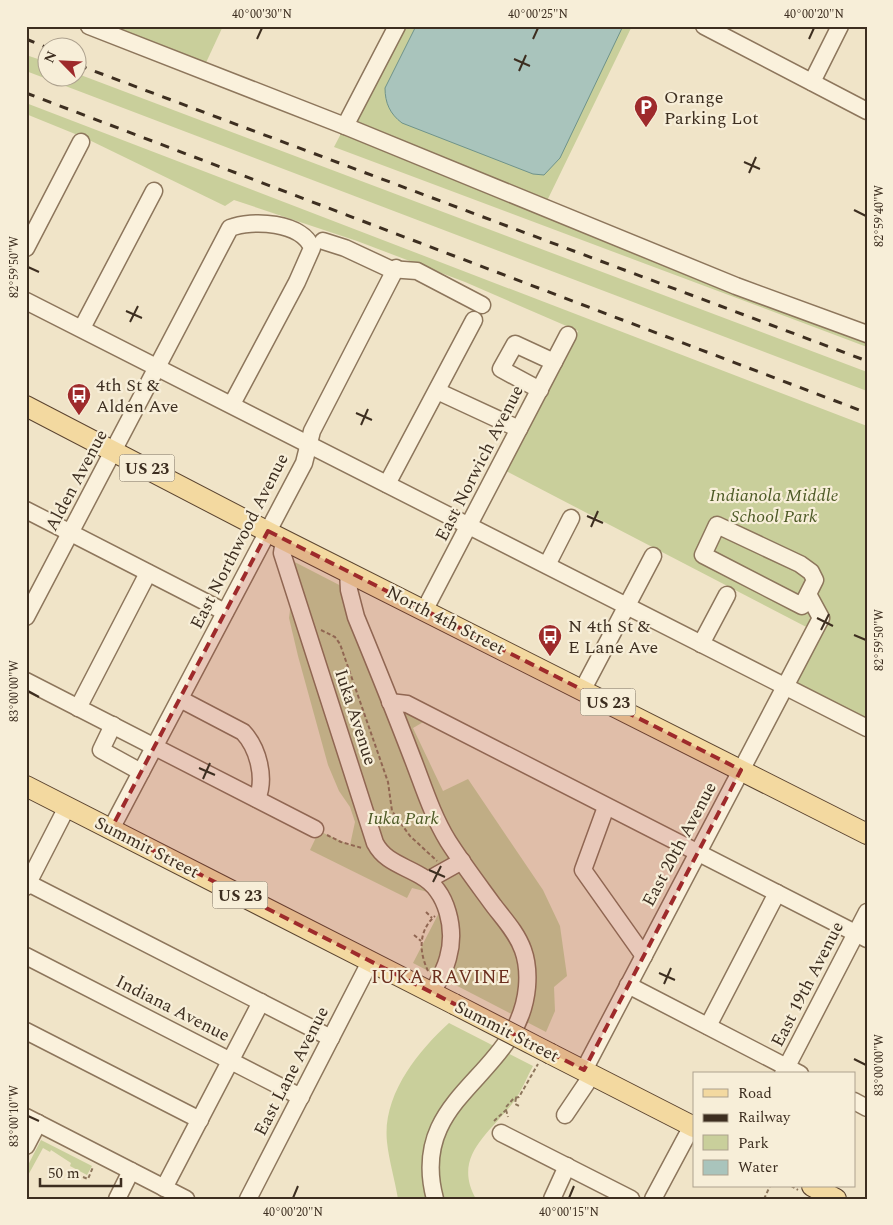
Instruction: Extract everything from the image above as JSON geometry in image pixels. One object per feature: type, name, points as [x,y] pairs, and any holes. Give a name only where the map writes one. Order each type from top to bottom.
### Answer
[{"type":"main road","name":"North 4th Street","points":[[26,406],[276,535],[426,609],[867,834]]},
{"type":"main road","name":"Summit Street","points":[[26,786],[454,1004],[545,1059],[588,1073],[693,1126]]},
{"type":"main road","points":[[816,1188],[836,1199]]},
{"type":"street","points":[[89,26],[345,126],[736,286],[867,334]]},
{"type":"street","points":[[345,126],[396,26]]},
{"type":"street","points":[[704,26],[867,111]]},
{"type":"street","points":[[812,82],[840,26]]},
{"type":"street","points":[[26,248],[81,142]]},
{"type":"street","points":[[82,328],[154,191]]},
{"type":"street","name":"Alden Avenue","points":[[26,617],[230,228],[243,223],[270,224],[295,232],[308,240],[312,248],[297,282],[232,404]]},
{"type":"street","points":[[323,241],[345,248],[390,268],[417,271],[482,305]]},
{"type":"street","name":"East Northwood Avenue","points":[[112,829],[225,612],[276,535],[304,463],[312,431],[396,268]]},
{"type":"street","points":[[26,300],[232,404],[468,527],[547,565],[626,607],[867,728]]},
{"type":"street","points":[[387,484],[474,320]]},
{"type":"street","name":"East Norwich Avenue","points":[[426,609],[568,335]]},
{"type":"street","points":[[540,390],[501,369],[515,344],[554,362]]},
{"type":"street","points":[[437,391],[519,429]]},
{"type":"street","points":[[26,510],[225,612]]},
{"type":"street","points":[[547,565],[572,518]]},
{"type":"street","points":[[717,525],[800,564],[811,572],[815,580],[808,594],[802,606],[703,555],[717,525]]},
{"type":"street","name":"Iuka Avenue","points":[[276,535],[379,851]]},
{"type":"street","points":[[583,690],[653,556]]},
{"type":"street","name":"Iuka Avenue","points":[[348,571],[352,604],[439,823],[462,861],[518,939],[526,960],[527,987],[522,1008],[505,1044],[488,1067],[456,1099],[436,1133],[431,1152],[430,1173],[435,1199]]},
{"type":"street","points":[[78,708],[148,573]]},
{"type":"street","name":"East 20th Avenue","points":[[565,1115],[588,1073],[628,985],[821,618],[808,594]]},
{"type":"street","points":[[701,644],[727,595]]},
{"type":"street","points":[[26,681],[315,829]]},
{"type":"street","points":[[180,699],[243,732],[249,738],[260,770],[261,788],[257,799]]},
{"type":"street","points":[[390,702],[407,704],[861,937]]},
{"type":"street","points":[[113,725],[101,750],[142,772]]},
{"type":"street","points":[[67,807],[27,884],[331,1038]]},
{"type":"street","points":[[606,807],[583,870],[644,956]]},
{"type":"street","points":[[379,851],[385,857],[428,880],[440,895],[446,908],[450,926],[450,948],[444,969],[432,993]]},
{"type":"street","points":[[428,880],[462,861]]},
{"type":"street","points":[[708,1026],[777,893]]},
{"type":"street","name":"East 19th Avenue","points":[[790,1071],[861,937],[867,912]]},
{"type":"street","name":"Indiana Avenue","points":[[26,956],[301,1096]]},
{"type":"street","name":"East Lane Avenue","points":[[248,1199],[370,962]]},
{"type":"street","points":[[628,985],[790,1071]]},
{"type":"street","points":[[164,1188],[261,1002]]},
{"type":"street","points":[[26,1031],[200,1120]]},
{"type":"street","points":[[26,1146],[32,1120],[186,1199]]},
{"type":"street","points":[[653,1199],[693,1126]]},
{"type":"street","points":[[501,1133],[631,1199]]},
{"type":"street","points":[[552,1199],[567,1166]]},
{"type":"street","points":[[117,1199],[131,1171]]},
{"type":"path","points":[[306,630],[326,632],[340,644],[388,782],[392,810],[410,836],[433,855],[444,871]]},
{"type":"path","points":[[315,829],[340,842],[379,851]]},
{"type":"path","points":[[428,971],[422,956],[421,942],[425,928],[432,918],[446,908]]},
{"type":"path","points":[[426,912],[432,918]]},
{"type":"path","points":[[414,935],[421,942]]},
{"type":"path","points":[[501,1133],[493,1122],[506,1110],[506,1107],[519,1097],[545,1059]]},
{"type":"path","points":[[516,1098],[515,1104],[520,1106]]},
{"type":"path","points":[[506,1110],[508,1117]]},
{"type":"path","points":[[83,1176],[89,1179],[95,1164]]},
{"type":"highlighted area","points":[[268,531],[741,770],[584,1070],[111,829]]},
{"type":"green space","points":[[106,26],[223,26],[204,67]]},
{"type":"green space","points":[[397,26],[632,26],[544,207],[867,334],[867,347],[334,147]]},
{"type":"green space","points":[[26,55],[38,59],[38,76],[26,71]]},
{"type":"green space","points":[[88,78],[867,372],[867,391],[71,88],[88,88]]},
{"type":"green space","name":"Indianola Middle School Park","points":[[26,103],[867,426],[867,727],[786,686],[814,631],[506,471],[578,331],[465,282],[357,241],[234,200],[225,206],[85,138],[26,114]]},
{"type":"green space","name":"Iuka Park","points":[[283,556],[349,590],[390,701],[432,717],[413,728],[443,791],[468,779],[543,890],[560,926],[567,976],[554,987],[555,1011],[546,1032],[413,963],[444,903],[440,895],[412,888],[407,898],[310,850],[319,831],[350,845],[355,822],[350,807],[339,791],[328,765],[298,656],[289,618],[291,602]]},
{"type":"green space","points":[[449,1023],[533,1066],[515,1100],[486,1134],[471,1157],[468,1169],[470,1183],[476,1199],[398,1199],[387,1142],[390,1108],[404,1076],[414,1061]]},
{"type":"green space","points":[[41,1140],[92,1166],[87,1175],[70,1166],[71,1163],[51,1150],[50,1152],[43,1148],[26,1179],[26,1169]]},
{"type":"water","points":[[416,26],[623,26],[560,158],[544,175],[533,174],[402,123],[394,116],[387,103],[385,88]]},
{"type":"railway","points":[[26,39],[38,44]]},
{"type":"railway","points":[[88,69],[867,361]]},
{"type":"railway","points":[[26,93],[867,413]]},
{"type":"place","name":"Orange Parking Lot","points":[[646,128]]},
{"type":"place","name":"4th St & Alden Ave","points":[[79,416]]},
{"type":"place","name":"N 4th St & E Lane Ave","points":[[550,657]]},
{"type":"district","name":"IUKA RAVINE","points":[[441,976]]}]
